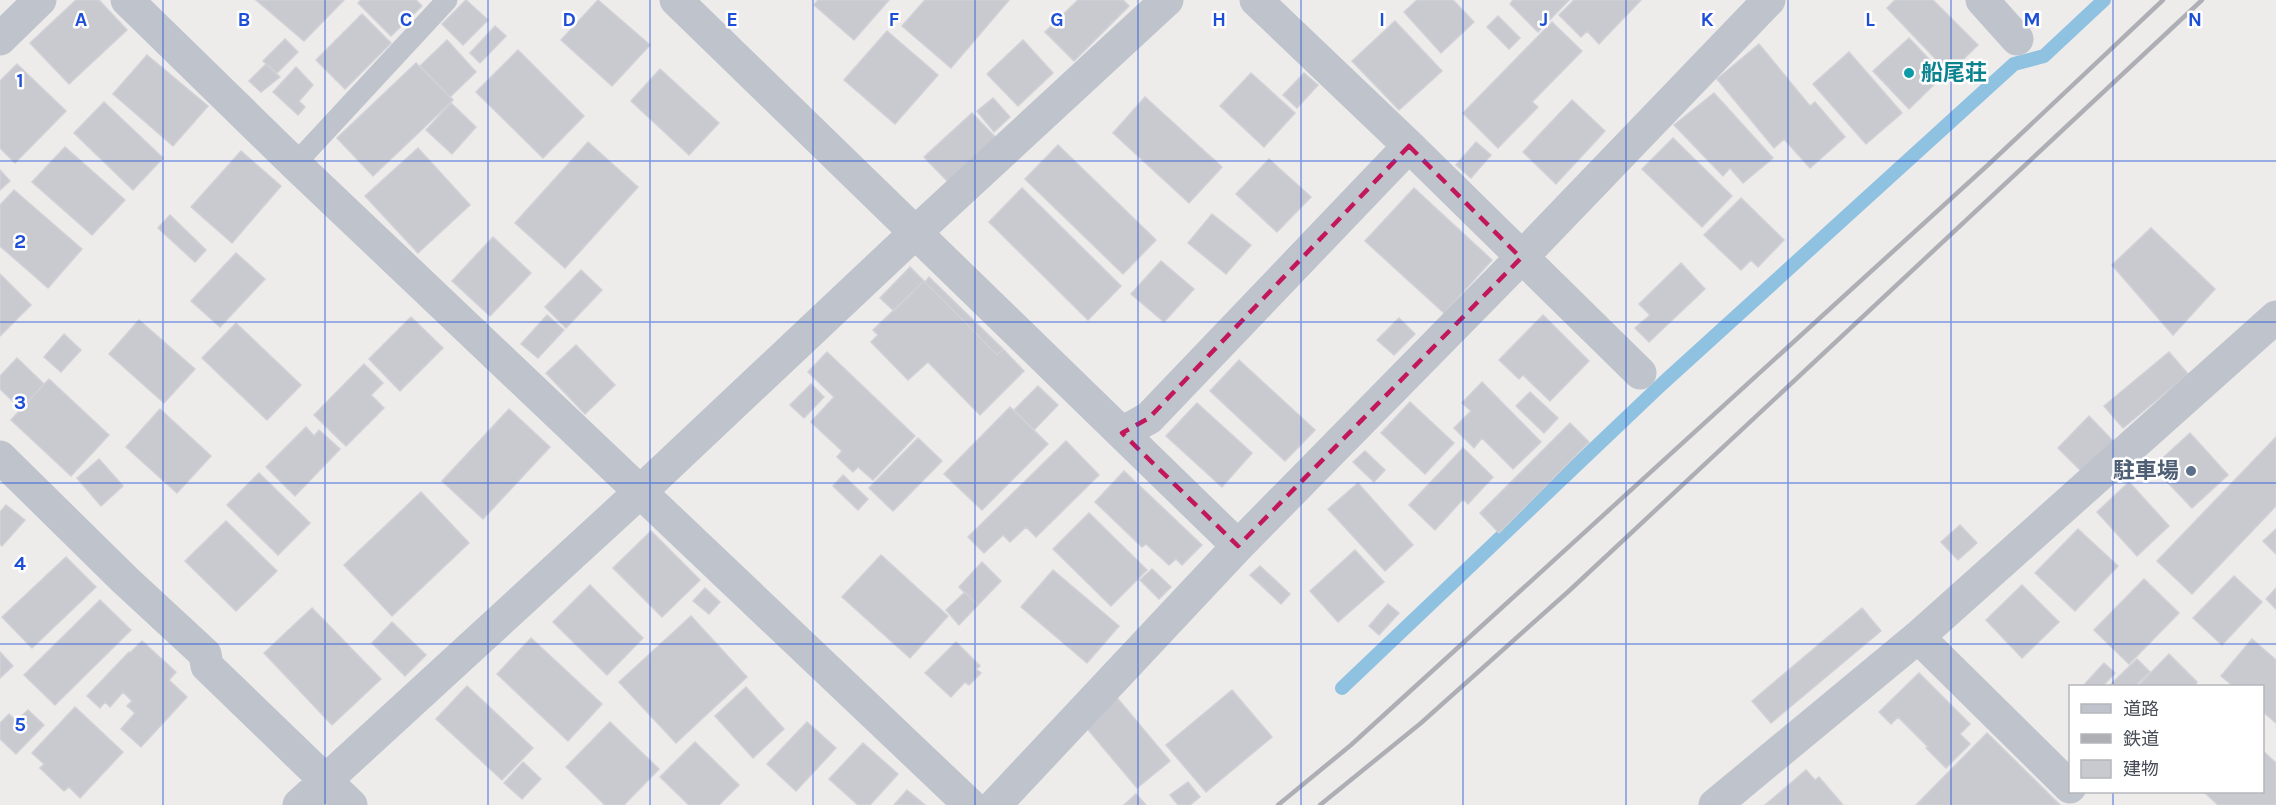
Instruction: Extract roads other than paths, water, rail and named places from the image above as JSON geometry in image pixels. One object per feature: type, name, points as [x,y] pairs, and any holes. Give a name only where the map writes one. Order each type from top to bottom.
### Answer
[{"type":"street","points":[[0,39],[40,0]]},
{"type":"street","points":[[127,0],[295,164],[970,805]]},
{"type":"street","points":[[676,0],[1238,546]]},
{"type":"street","points":[[299,805],[640,492],[1167,0]]},
{"type":"street","points":[[1256,0],[1409,146],[1640,373]]},
{"type":"street","points":[[995,805],[1238,546],[1521,258],[1769,0]]},
{"type":"street","points":[[1982,0],[2017,39]]},
{"type":"street","points":[[1122,433],[1149,418],[1409,146]]},
{"type":"street","points":[[1715,805],[1918,637],[2276,318]]},
{"type":"street","points":[[0,457],[125,580],[205,654],[207,666],[351,805]]},
{"type":"street","points":[[1918,637],[2069,786]]},
{"type":"street","points":[[2076,793],[2089,805]]},
{"type":"lane","points":[[295,164],[447,0]]},
{"type":"waterway","points":[[1342,688],[1663,383],[2014,64],[2044,56],[2104,0]]},
{"type":"railway","points":[[1278,805],[1351,745],[1989,164],[2163,0]]},
{"type":"railway","points":[[1320,805],[1421,723],[1570,590],[2202,0]]},
{"type":"place","name":"船尾荘","points":[[1909,73]]},
{"type":"place","name":"駐車場","points":[[2191,471]]}]
